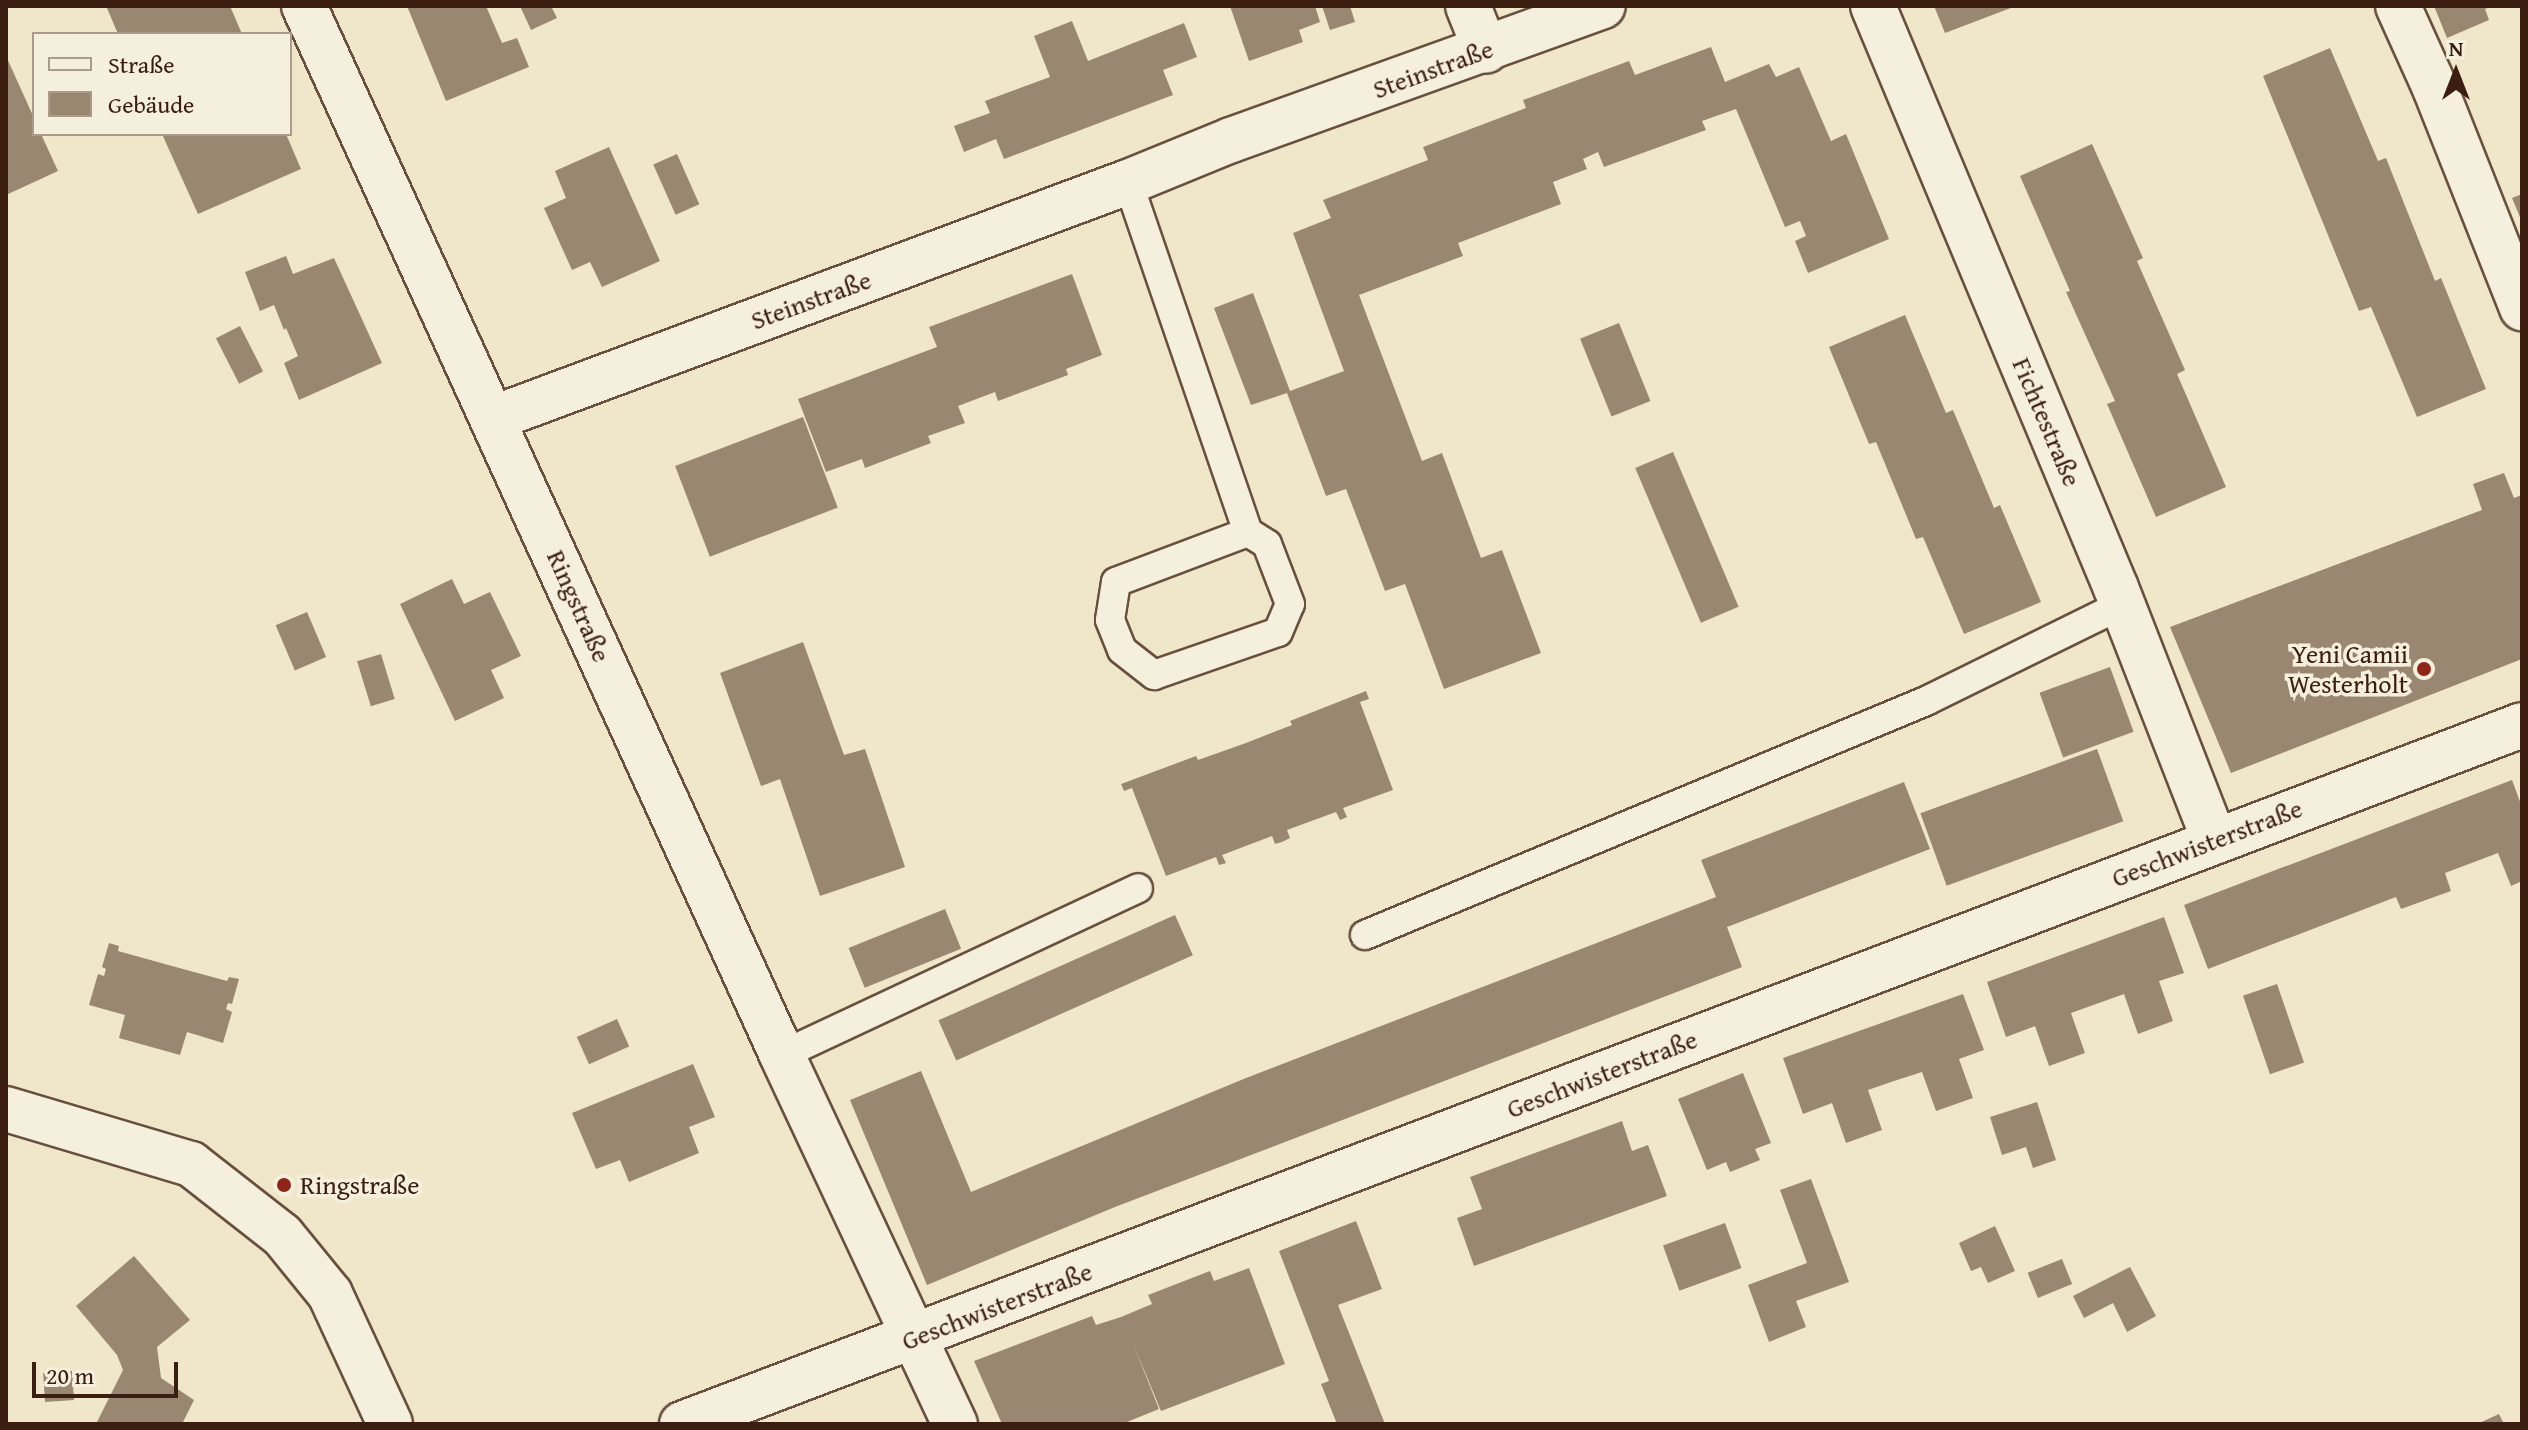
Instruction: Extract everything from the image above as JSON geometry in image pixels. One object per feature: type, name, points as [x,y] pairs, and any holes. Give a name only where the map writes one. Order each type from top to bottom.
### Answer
[{"type":"street","name":"Ringstraße","points":[[304,6],[782,1055],[955,1424]]},
{"type":"street","points":[[1468,6],[1486,51]]},
{"type":"street","name":"Steinstraße","points":[[494,418],[1128,182],[1231,140],[1486,51],[1603,6]]},
{"type":"street","name":"Fichtestraße","points":[[1873,6],[2123,604],[2214,840]]},
{"type":"street","points":[[2398,6],[2435,88],[2522,308]]},
{"type":"street","name":"Geschwisterstraße","points":[[682,1424],[2214,840],[2521,730]]},
{"type":"street","points":[[6,1109],[191,1164],[282,1235],[330,1294],[390,1424]]},
{"type":"lane","points":[[1128,182],[1248,532],[1267,544],[1290,604],[1278,632],[1154,675],[1122,650],[1110,620],[1116,582],[1248,532]]},
{"type":"lane","points":[[1365,935],[1926,701],[2123,604]]},
{"type":"lane","points":[[782,1055],[1138,888]]},
{"type":"building","points":[[230,6],[241,32],[117,32],[107,8]]},
{"type":"building","points":[[407,6],[486,6],[502,43],[517,38],[529,67],[446,101]]},
{"type":"building","points":[[520,6],[551,6],[557,18],[531,30]]},
{"type":"building","points":[[1230,6],[1315,6],[1320,22],[1299,30],[1303,42],[1249,61]]},
{"type":"building","points":[[1322,6],[1350,6],[1355,22],[1330,30]]},
{"type":"building","points":[[1934,6],[2016,6],[1945,33]]},
{"type":"building","points":[[2434,6],[2493,6],[2485,9],[2489,20],[2447,38]]},
{"type":"building","points":[[1072,21],[1088,61],[1184,23],[1197,57],[1163,70],[1173,95],[1004,159],[996,139],[964,152],[954,126],[990,113],[985,101],[1050,77],[1034,36]]},
{"type":"building","points":[[1711,47],[1725,82],[1769,64],[1776,77],[1799,67],[1831,141],[1846,134],[1889,239],[1808,273],[1795,241],[1806,236],[1800,221],[1785,227],[1736,109],[1702,121],[1706,130],[1604,167],[1598,152],[1583,159],[1587,169],[1553,182],[1561,204],[1458,243],[1463,256],[1359,295],[1422,461],[1442,453],[1481,558],[1502,550],[1541,653],[1444,689],[1405,584],[1385,591],[1346,489],[1326,496],[1287,393],[1251,405],[1214,308],[1253,293],[1290,391],[1344,371],[1293,233],[1331,218],[1323,200],[1428,160],[1423,147],[1526,108],[1523,100],[1629,61],[1635,75]]},
{"type":"building","points":[[2330,48],[2378,161],[2386,158],[2435,281],[2441,278],[2486,389],[2417,417],[2371,307],[2359,311],[2263,76]]},
{"type":"building","points":[[6,56],[32,114],[32,136],[42,136],[58,171],[6,195]]},
{"type":"building","points":[[163,136],[287,136],[301,169],[198,214]]},
{"type":"building","points":[[2092,144],[2143,258],[2137,261],[2185,370],[2177,374],[2226,487],[2156,517],[2107,404],[2115,401],[2066,292],[2070,291],[2020,176]]},
{"type":"building","points":[[609,147],[660,261],[602,287],[590,262],[572,270],[544,208],[566,198],[555,171]]},
{"type":"building","points":[[677,154],[699,204],[676,215],[653,165]]},
{"type":"building","points":[[2522,194],[2522,222],[2512,198]]},
{"type":"building","points":[[286,256],[293,274],[334,258],[382,363],[299,400],[284,363],[298,356],[274,305],[260,311],[245,272]]},
{"type":"building","points":[[1072,274],[1102,355],[1066,369],[1068,375],[998,401],[995,392],[958,406],[965,423],[928,436],[931,443],[865,468],[862,459],[826,472],[798,399],[937,347],[929,327]]},
{"type":"building","points":[[1905,315],[1946,413],[1953,410],[1994,508],[2000,505],[2041,602],[1964,634],[1923,537],[1916,539],[1876,442],[1869,444],[1829,347]]},
{"type":"building","points":[[1619,323],[1650,401],[1612,417],[1580,339]]},
{"type":"building","points":[[240,326],[263,371],[239,384],[216,338]]},
{"type":"building","points":[[803,417],[838,508],[710,557],[675,466]]},
{"type":"building","points":[[1673,452],[1739,607],[1701,623],[1635,468]]},
{"type":"building","points":[[2504,473],[2514,498],[2522,495],[2522,659],[2231,773],[2170,627],[2482,510],[2473,484]]},
{"type":"building","points":[[452,579],[464,604],[490,592],[521,656],[491,670],[504,698],[455,721],[400,604]]},
{"type":"building","points":[[307,612],[326,657],[295,670],[276,625]]},
{"type":"building","points":[[803,642],[844,755],[865,749],[905,867],[820,896],[780,779],[761,786],[720,673]]},
{"type":"building","points":[[381,654],[395,699],[371,706],[357,661]]},
{"type":"building","points":[[2110,667],[2134,732],[2063,757],[2040,693]]},
{"type":"building","points":[[1366,691],[1369,699],[1360,702],[1393,790],[1343,808],[1347,817],[1340,820],[1336,812],[1287,830],[1290,838],[1282,842],[1275,844],[1272,836],[1222,855],[1226,863],[1219,865],[1216,857],[1166,876],[1132,788],[1124,791],[1121,784],[1196,756],[1198,760],[1246,743],[1292,725],[1290,721]]},
{"type":"building","points":[[2097,749],[2123,821],[1947,886],[1920,813]]},
{"type":"building","points":[[2512,780],[2522,807],[2522,881],[2511,886],[2498,853],[2445,873],[2451,891],[2401,909],[2396,897],[2208,969],[2184,905]]},
{"type":"building","points":[[1904,782],[1930,849],[1727,927],[1742,967],[1115,1207],[927,1285],[850,1100],[921,1071],[971,1192],[1246,1078],[1716,897],[1701,860]]},
{"type":"building","points":[[945,909],[961,949],[865,988],[849,948]]},
{"type":"building","points":[[1175,915],[1193,955],[956,1061],[938,1020]]},
{"type":"building","points":[[2164,917],[2184,973],[2159,981],[2173,1021],[2138,1034],[2124,994],[2071,1013],[2085,1053],[2049,1066],[2035,1026],[2006,1037],[1987,982]]},
{"type":"building","points":[[109,943],[119,946],[118,951],[172,966],[227,981],[229,977],[239,979],[232,1004],[228,1003],[226,1009],[232,1012],[223,1043],[187,1032],[180,1055],[119,1038],[125,1015],[89,1005],[98,974],[104,976],[106,969],[102,967]]},
{"type":"building","points":[[2277,984],[2304,1062],[2270,1074],[2243,996]]},
{"type":"building","points":[[1963,994],[1984,1050],[1959,1059],[1973,1098],[1936,1111],[1922,1072],[1868,1090],[1882,1130],[1846,1143],[1832,1103],[1803,1114],[1783,1058]]},
{"type":"building","points":[[617,1019],[629,1046],[589,1064],[577,1037]]},
{"type":"building","points":[[693,1064],[715,1117],[689,1127],[699,1153],[629,1182],[620,1160],[596,1169],[572,1113]]},
{"type":"building","points":[[1743,1073],[1771,1143],[1755,1149],[1760,1160],[1730,1172],[1726,1162],[1707,1170],[1678,1099]]},
{"type":"building","points":[[2037,1102],[2056,1160],[2033,1168],[2026,1147],[2002,1155],[1990,1117]]},
{"type":"building","points":[[1622,1121],[1632,1151],[1648,1145],[1667,1196],[1474,1266],[1457,1218],[1482,1209],[1470,1177]]},
{"type":"building","points":[[1811,1179],[1849,1282],[1796,1301],[1806,1327],[1769,1342],[1748,1285],[1807,1263],[1780,1190]]},
{"type":"building","points":[[1356,1221],[1382,1289],[1338,1305],[1385,1424],[1337,1424],[1321,1384],[1329,1381],[1279,1251]]},
{"type":"building","points":[[1725,1223],[1741,1268],[1679,1291],[1663,1246]]},
{"type":"building","points":[[1995,1226],[2015,1271],[1988,1283],[1981,1267],[1971,1271],[1959,1243]]},
{"type":"building","points":[[134,1256],[190,1320],[157,1347],[161,1378],[194,1400],[182,1424],[96,1424],[123,1370],[117,1355],[76,1306]]},
{"type":"building","points":[[2062,1259],[2072,1284],[2038,1298],[2028,1273]]},
{"type":"building","points":[[2130,1267],[2156,1316],[2127,1332],[2113,1303],[2084,1318],[2073,1296]]},
{"type":"building","points":[[1249,1268],[1285,1364],[1161,1411],[1132,1341],[1159,1409],[1122,1424],[1002,1424],[974,1361],[1092,1316],[1096,1325],[1121,1317],[1152,1304],[1148,1295],[1210,1271],[1214,1281]]},
{"type":"building","points":[[72,1371],[74,1400],[45,1402],[43,1373]]},
{"type":"building","points":[[2499,1414],[2504,1424],[2477,1424]]},
{"type":"place","name":"Yeni Camii Westerholt","points":[[2424,669]]},
{"type":"place","name":"Ringstraße","points":[[284,1185]]}]
